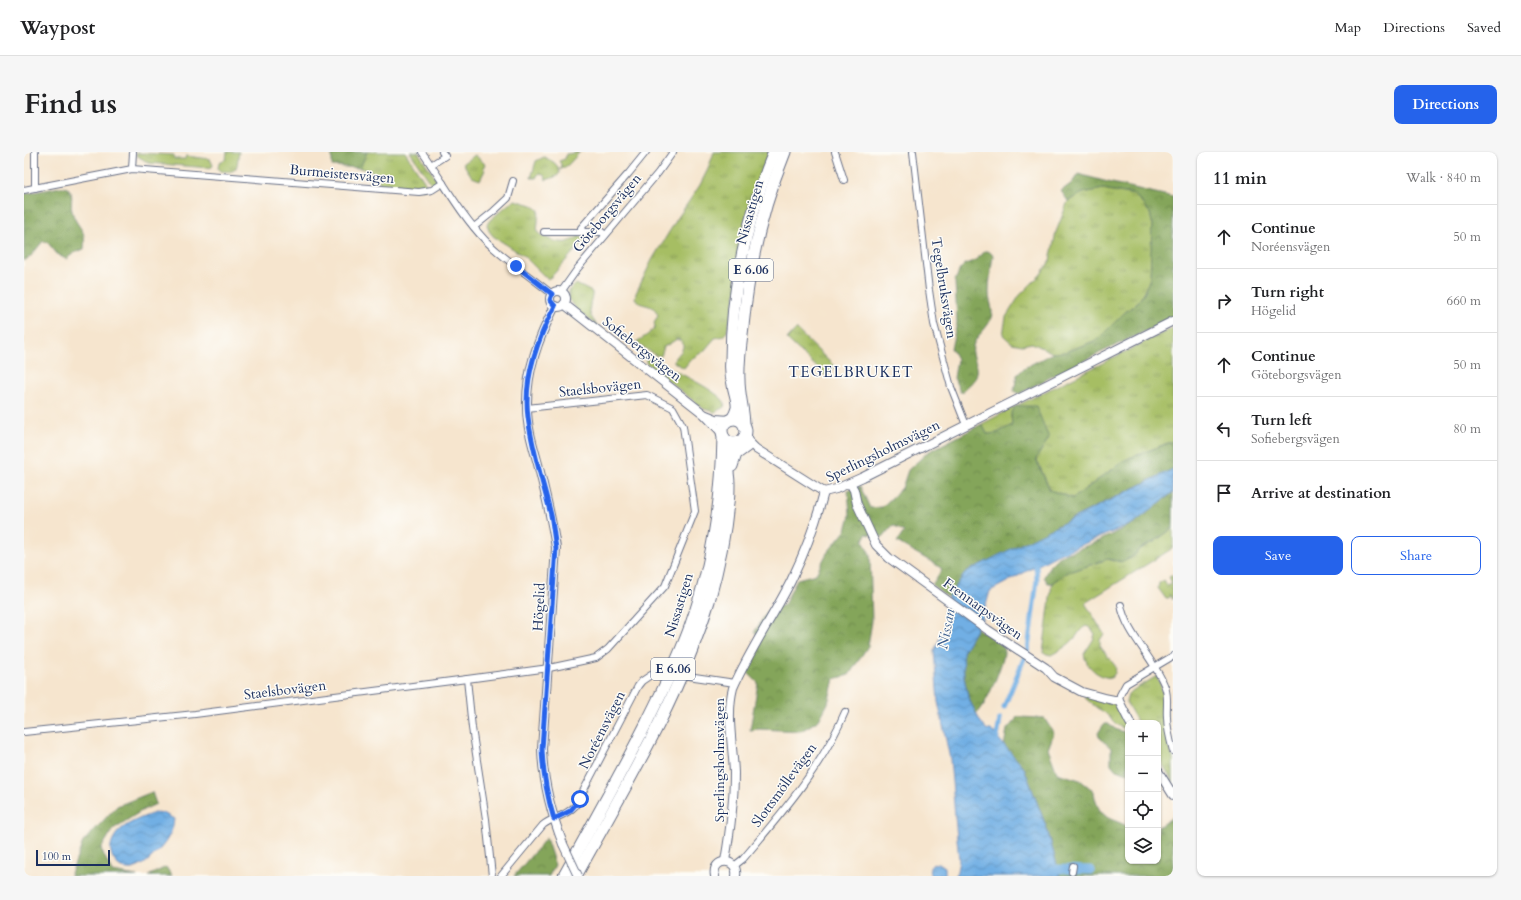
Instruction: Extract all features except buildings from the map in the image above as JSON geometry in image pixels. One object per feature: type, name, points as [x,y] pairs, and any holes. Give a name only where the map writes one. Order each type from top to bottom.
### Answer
[{"type":"highway","name":"Nissastigen","points":[[730,420],[737,406],[732,383],[730,363],[735,301],[754,208],[774,152]]},
{"type":"highway","name":"Nissastigen","points":[[745,430],[739,380],[746,302],[754,253],[764,210],[785,152]]},
{"type":"highway","points":[[730,420],[739,420],[745,430]]},
{"type":"highway","name":"E 6.06","points":[[722,435],[723,426],[730,420]]},
{"type":"highway","name":"E 6.06","points":[[743,446],[740,441],[745,430]]},
{"type":"highway","name":"Nissastigen","points":[[564,876],[616,782],[663,690],[691,623],[708,563],[713,537],[720,483],[722,435]]},
{"type":"highway","points":[[722,435],[726,441],[743,446]]},
{"type":"highway","name":"Nissastigen","points":[[577,876],[657,728],[690,657],[709,599],[718,565],[727,516],[729,485],[727,460],[729,453],[743,446]]},
{"type":"street","points":[[35,152],[35,188]]},
{"type":"street","points":[[132,169],[133,152]]},
{"type":"street","points":[[422,152],[474,227],[501,254],[552,294]]},
{"type":"street","points":[[431,165],[445,156],[442,152]]},
{"type":"street","points":[[581,232],[581,228],[646,152]]},
{"type":"street","name":"Göteborgsvägen","points":[[561,292],[578,268],[658,173],[673,152]]},
{"type":"street","points":[[835,152],[844,180]]},
{"type":"street","name":"Tegelbruksvägen","points":[[913,152],[934,324],[951,387],[966,425]]},
{"type":"street","name":"Burmeistersvägen","points":[[24,190],[132,169],[419,192],[432,190],[444,183]]},
{"type":"street","points":[[474,227],[508,198],[513,180]]},
{"type":"street","points":[[544,232],[602,232],[605,235]]},
{"type":"street","points":[[561,292],[565,297],[564,304],[555,306],[550,300],[552,294],[561,292]]},
{"type":"street","name":"Sofiebergsvägen","points":[[564,304],[704,414],[722,435]]},
{"type":"street","name":"Högelid","points":[[555,306],[535,352],[528,379],[527,408],[532,443],[551,515],[556,548],[549,668],[542,749],[543,769],[546,792],[554,819],[577,876]]},
{"type":"street","name":"Sperlingsholmsvägen","points":[[725,861],[732,817],[734,776],[730,704],[735,683],[791,581],[810,538],[819,513],[824,492],[830,492],[850,483],[1173,321]]},
{"type":"street","name":"Staelsbovägen","points":[[24,732],[200,713],[467,679],[549,668],[596,658],[608,649],[665,586],[695,511],[683,426],[673,408],[647,394],[527,408]]},
{"type":"street","name":"Sofiebergsvägen","points":[[704,414],[716,419],[730,420]]},
{"type":"street","points":[[743,446],[750,443],[745,430]]},
{"type":"street","points":[[743,446],[824,492]]},
{"type":"street","name":"Frennarpsvägen","points":[[850,483],[854,490],[857,504],[876,545],[889,558],[988,630],[1039,664],[1054,677],[1082,692],[1119,701]]},
{"type":"street","points":[[1121,605],[1125,619],[1170,693],[1167,717],[1173,751]]},
{"type":"street","points":[[1128,720],[1119,701],[1120,695],[1126,684],[1173,656]]},
{"type":"street","name":"Noréensvägen","points":[[501,876],[543,825],[570,811],[580,799],[638,686],[642,681],[651,675],[666,674]]},
{"type":"street","points":[[688,676],[735,683]]},
{"type":"street","points":[[467,679],[472,728],[484,806],[492,876]]},
{"type":"street","name":"Slottsmöllevägen","points":[[734,866],[743,859],[794,797],[836,734],[845,712]]},
{"type":"street","points":[[1161,776],[1173,795]]},
{"type":"street","points":[[715,876],[714,871],[716,866],[725,861],[734,866],[736,876]]},
{"type":"green space","points":[[227,152],[239,152],[236,169],[231,171],[220,171],[218,169],[219,162],[226,159]]},
{"type":"green space","points":[[332,152],[367,152],[360,168],[332,166]]},
{"type":"green space","points":[[367,152],[405,152],[428,187],[424,189],[380,185],[373,173],[360,168]]},
{"type":"green space","points":[[410,152],[418,152],[436,179],[436,185],[433,186]]},
{"type":"green space","points":[[580,152],[568,165],[560,170],[562,166],[559,161],[565,159],[566,154]]},
{"type":"green space","points":[[714,152],[769,152],[727,332],[723,336],[715,338],[704,351],[691,359],[684,368],[674,362],[675,357],[683,348],[680,340],[677,339],[664,347],[661,356],[655,355],[636,342],[653,330],[655,327],[654,322],[658,316],[653,308],[639,303],[635,298],[652,260],[700,185]]},
{"type":"green space","points":[[137,153],[174,155],[174,159],[185,159],[186,156],[210,159],[213,165],[209,168],[149,163],[136,155]]},
{"type":"green space","points":[[475,155],[485,164],[483,168],[485,170],[480,180],[472,177],[463,163]]},
{"type":"green space","points":[[544,157],[556,164],[560,173],[555,177],[546,180],[545,176],[539,173],[536,178],[531,178],[536,161]]},
{"type":"green space","points":[[1078,174],[1173,197],[1173,318],[1060,372],[1019,394],[1014,391],[1017,375],[1024,368],[1053,353],[1065,352],[1097,340],[1124,313],[1138,302],[1145,291],[1150,278],[1152,222],[1150,213],[1135,195],[1103,189],[1083,193],[1068,201],[1061,191],[1072,183]]},
{"type":"green space","points":[[60,187],[68,188],[71,192],[71,209],[83,232],[85,242],[84,249],[74,253],[66,259],[58,255],[48,243],[43,241],[31,256],[24,261],[24,194]]},
{"type":"green space","points":[[1103,189],[1135,195],[1150,213],[1152,222],[1152,244],[1150,278],[1145,291],[1138,302],[1124,313],[1097,340],[1065,352],[1053,353],[1032,343],[1022,345],[1012,343],[1003,335],[1006,317],[1020,295],[1041,274],[1050,261],[1056,232],[1068,201],[1083,193]]},
{"type":"green space","points":[[515,200],[532,205],[539,210],[537,232],[543,236],[551,240],[564,242],[569,242],[579,236],[583,237],[584,240],[580,245],[551,277],[547,279],[524,256],[493,236],[489,231],[487,225],[489,221]]},
{"type":"green space","points":[[984,251],[990,252],[993,256],[989,288],[992,310],[991,317],[988,325],[974,343],[973,354],[977,365],[976,376],[973,382],[963,392],[960,392],[954,378],[957,359],[951,348],[957,323],[955,281],[960,269],[964,265],[977,259]]},
{"type":"green space","points":[[576,284],[592,292],[590,314],[598,326],[578,311],[569,300],[569,291]]},
{"type":"green space","points":[[1173,328],[1173,441],[1125,460],[1073,498],[1050,490],[1036,458],[1049,438],[1011,413],[1012,425],[997,433],[987,434],[982,424]]},
{"type":"green space","points":[[796,329],[835,367],[826,376],[787,339]]},
{"type":"green space","points":[[646,357],[701,384],[720,397],[725,403],[724,407],[715,412],[704,409],[646,363]]},
{"type":"green space","points":[[1016,406],[1036,406],[1049,438],[1036,459],[1050,490],[1073,498],[1125,460],[1173,441],[1173,469],[1046,532],[948,597],[932,585],[942,569],[897,542],[904,532],[893,525],[883,537],[866,534],[863,541],[870,554],[872,621],[868,646],[849,675],[834,679],[828,703],[819,720],[801,731],[750,730],[758,683],[747,672],[761,644],[755,631],[768,610],[784,605],[797,579],[816,574],[827,553],[846,530],[850,515],[848,490],[860,486],[870,508],[882,507],[902,488],[908,470],[928,452],[982,424],[987,434],[997,433],[1012,425],[1011,413]]},
{"type":"green space","points":[[1173,492],[1173,528],[1154,542],[1139,549],[1135,555],[1121,562],[1108,559],[1064,574],[1052,583],[1048,583],[1044,577],[1050,565],[1058,557],[1099,541],[1134,523]]},
{"type":"green space","points":[[1173,528],[1173,548],[1085,603],[1104,634],[1100,640],[1100,646],[1116,667],[1115,673],[1111,678],[1097,673],[1090,667],[1085,659],[1084,654],[1095,634],[1091,628],[1086,626],[1073,641],[1061,650],[1051,655],[1043,653],[1052,583],[1064,574],[1099,562],[1108,559],[1113,561],[1135,555],[1139,549],[1154,542]]},
{"type":"green space","points":[[1173,575],[1173,600],[1169,594],[1170,597],[1166,599],[1158,588],[1159,583],[1164,580],[1167,585],[1172,583],[1169,577]]},
{"type":"green space","points":[[977,628],[1003,646],[1004,653],[989,696],[980,711],[976,714],[968,697],[964,677],[963,652]]},
{"type":"green space","points":[[1157,676],[1165,703],[1170,751],[1173,758],[1173,782],[1161,762],[1161,720],[1136,720],[1126,702],[1130,692]]},
{"type":"green space","points":[[1086,696],[1114,704],[1125,721],[1125,727],[1117,725],[1104,712],[1085,698]]},
{"type":"green space","points":[[1017,717],[1044,718],[1054,733],[1048,749],[1057,773],[1080,780],[1094,791],[1095,798],[1101,812],[1109,818],[1125,825],[1125,864],[1161,864],[1161,825],[1173,817],[1173,876],[1060,876],[1047,829],[1024,768],[1004,746],[1007,729],[1013,724]]},
{"type":"green space","points":[[1104,724],[1108,724],[1117,730],[1125,732],[1125,773],[1116,770],[1111,764],[1111,748],[1099,737],[1098,733]]},
{"type":"green space","points":[[152,792],[156,804],[143,810],[113,829],[101,849],[112,872],[137,876],[70,876],[83,842],[117,806]]},
{"type":"green space","points":[[546,838],[555,865],[549,876],[514,876]]},
{"type":"green space","points":[[166,867],[172,876],[148,876]]},
{"type":"water","name":"Nissan","points":[[1173,469],[1173,492],[1134,523],[1057,555],[990,591],[982,619],[963,652],[964,677],[968,697],[980,721],[986,729],[991,730],[1024,768],[1047,829],[1060,876],[956,876],[959,861],[950,759],[938,702],[934,651],[946,625],[944,612],[948,597],[966,572]]},
{"type":"water","points":[[157,812],[163,813],[174,819],[172,829],[165,842],[150,859],[139,867],[127,869],[118,865],[112,857],[111,852],[112,842],[115,836],[119,831],[131,823]]},
{"type":"water","points":[[939,863],[945,867],[945,875],[931,876],[929,871],[930,867]]},
{"type":"waterway","points":[[1004,707],[1028,649],[1037,580],[1036,566]]},
{"type":"waterway","points":[[997,737],[1000,719]]},
{"type":"waterway","points":[[1058,869],[1091,870]]},
{"type":"district","name":"TEGELBRUKET","points":[[851,372]]},
{"type":"route","points":[[516,266],[552,294],[550,300],[555,306],[535,352],[528,379],[527,393],[527,408],[532,443],[551,515],[556,548],[546,713],[542,749],[543,769],[546,792],[554,819],[570,811],[580,799]]}]
